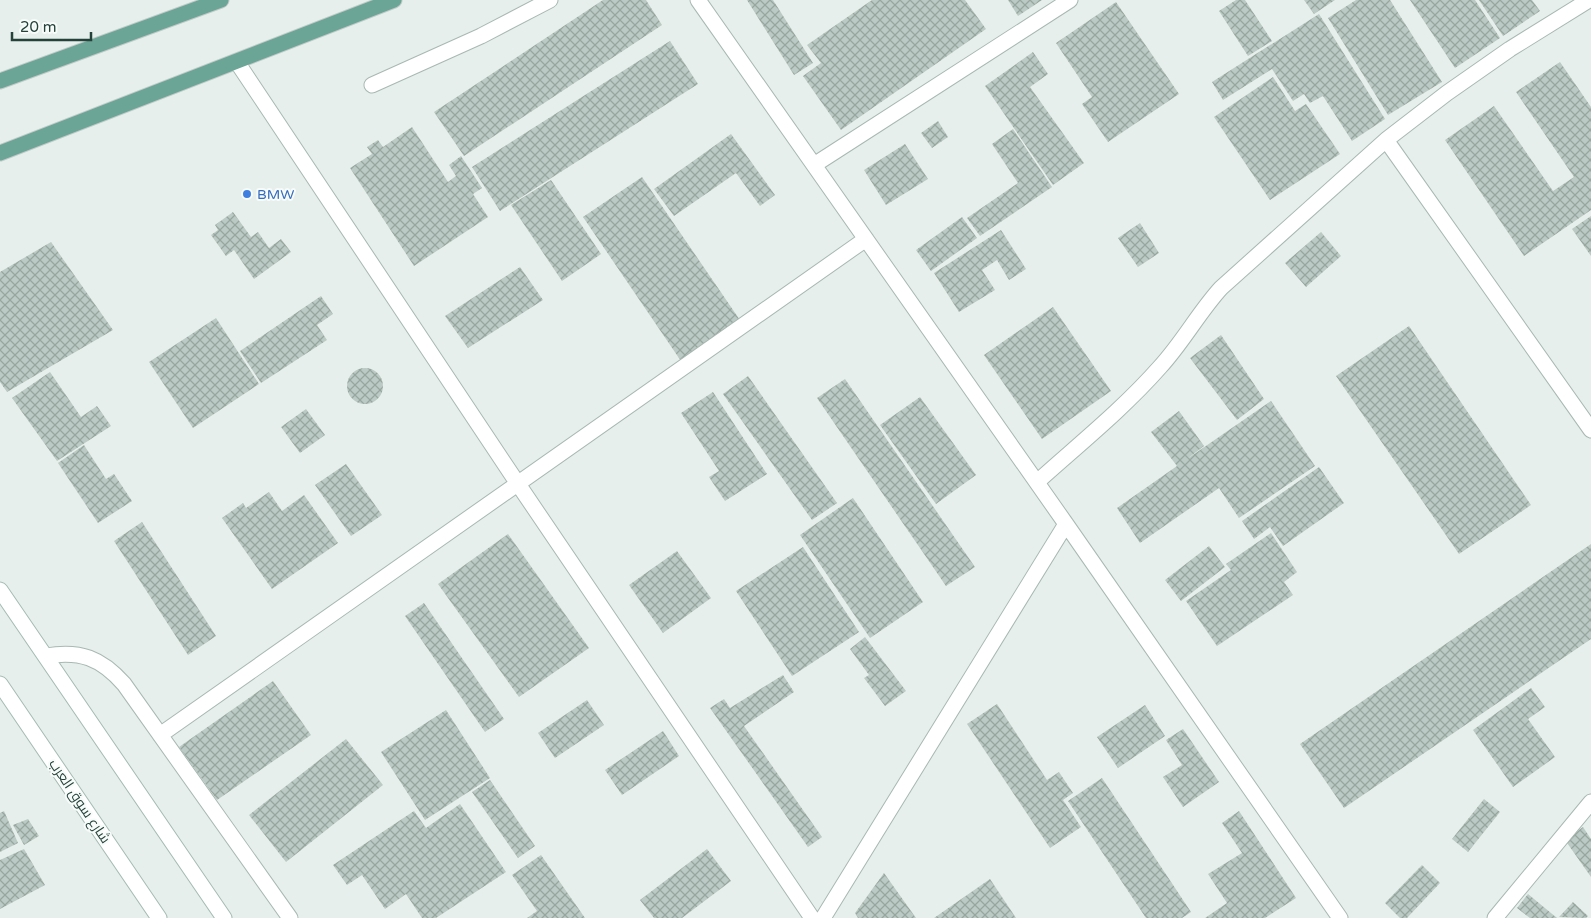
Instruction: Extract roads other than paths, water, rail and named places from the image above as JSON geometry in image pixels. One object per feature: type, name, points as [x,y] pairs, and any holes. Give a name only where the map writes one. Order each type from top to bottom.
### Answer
[{"type":"main road","points":[[0,81],[221,0]]},
{"type":"main road","points":[[0,153],[394,0]]},
{"type":"street","points":[[372,85],[481,36],[550,0]]},
{"type":"street","points":[[698,0],[1037,482],[1340,918]]},
{"type":"street","points":[[814,165],[1070,0]]},
{"type":"street","points":[[1037,482],[1130,398],[1161,366],[1209,301],[1221,288],[1386,140],[1447,93],[1510,49],[1589,0]]},
{"type":"street","points":[[237,62],[518,484],[812,918]]},
{"type":"street","points":[[1386,140],[1591,430]]},
{"type":"street","points":[[160,735],[866,239]]},
{"type":"street","points":[[823,918],[1066,524]]},
{"type":"street","points":[[0,590],[224,918]]},
{"type":"street","points":[[46,656],[60,653],[89,657],[114,673],[124,684],[290,918]]},
{"type":"street","name":"شارع سوق العرب","points":[[0,684],[159,918]]},
{"type":"street","points":[[1495,918],[1591,802]]},
{"type":"place","name":"BMW","points":[[247,194]]}]
